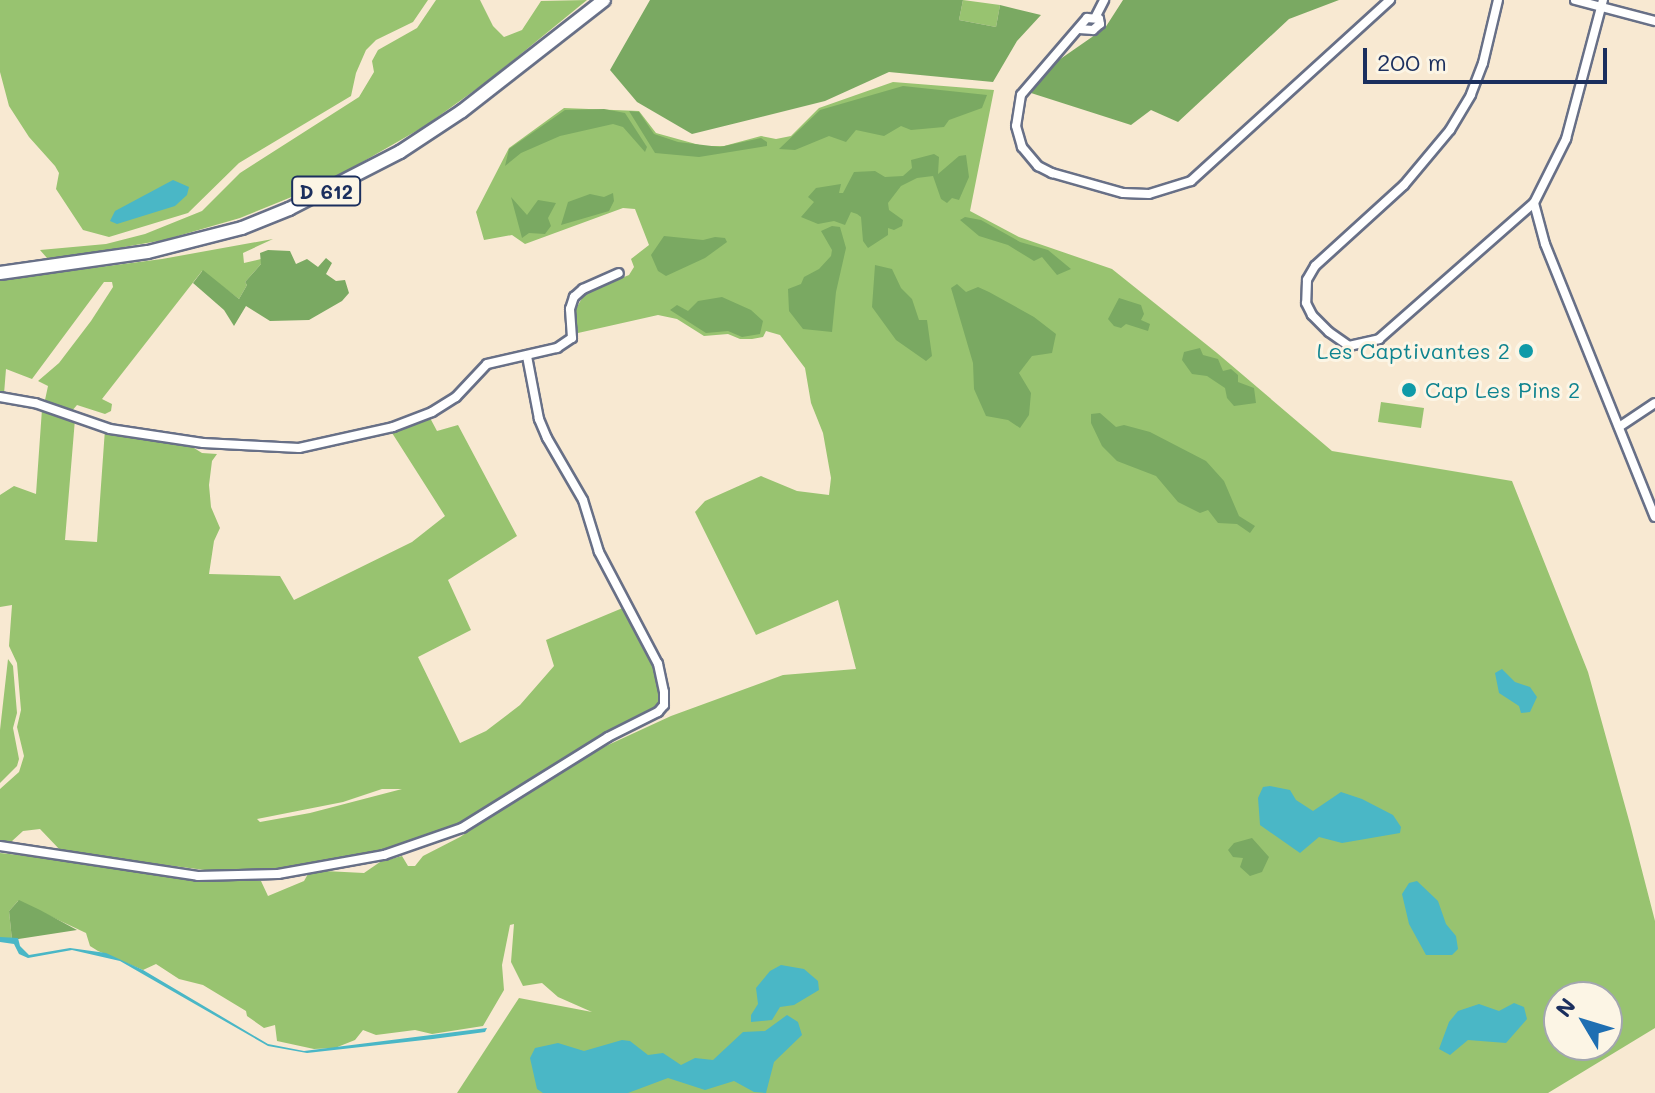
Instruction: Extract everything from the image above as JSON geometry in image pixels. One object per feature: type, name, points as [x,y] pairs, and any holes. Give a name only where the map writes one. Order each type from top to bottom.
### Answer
[{"type":"highway","name":"D 612","points":[[0,273],[148,252],[242,228],[289,209],[413,144],[462,111],[604,0]]},
{"type":"street","points":[[1104,0],[1096,16],[1099,19],[1097,28],[1079,29],[1030,81],[1017,110],[1017,134],[1026,154],[1052,173],[1123,193],[1157,193],[1191,181],[1390,0]]},
{"type":"street","points":[[1498,0],[1483,63],[1471,95],[1450,130],[1398,191],[1315,266],[1307,280],[1306,303],[1312,315],[1338,340],[1355,346],[1374,343],[1534,203],[1566,139],[1602,3]]},
{"type":"street","points":[[1575,0],[1602,3],[1655,21]]},
{"type":"street","points":[[1534,203],[1545,244],[1655,517]]},
{"type":"street","points":[[0,397],[35,403],[110,429],[203,443],[299,448],[393,427],[432,412],[456,397],[487,364],[527,356],[566,343],[572,338],[570,309],[574,297],[591,284],[619,273]]},
{"type":"street","points":[[0,846],[198,876],[278,874],[384,855],[462,828],[608,737],[658,712],[664,705],[664,692],[658,664],[599,552],[583,500],[547,438],[539,419],[527,356]]},
{"type":"street","points":[[1619,427],[1655,403]]},
{"type":"green space","points":[[0,0],[428,0],[413,22],[376,40],[366,50],[351,96],[239,163],[188,213],[109,237],[83,230],[56,189],[59,173],[55,166],[29,137],[9,106],[0,72]]},
{"type":"green space","points":[[436,0],[480,0],[493,26],[504,37],[522,30],[541,1],[587,0],[489,80],[425,126],[345,172],[294,196],[240,218],[164,240],[73,256],[47,258],[40,250],[106,244],[145,234],[202,211],[240,173],[359,97],[374,72],[372,61],[378,50],[417,28]]},
{"type":"green space","points":[[650,0],[963,0],[959,20],[996,27],[1000,5],[1041,15],[1017,41],[993,82],[889,72],[825,101],[692,134],[637,102],[610,70]]},
{"type":"green space","points":[[963,0],[1000,5],[996,27],[959,20]]},
{"type":"green space","points":[[1123,0],[1339,0],[1289,19],[1178,122],[1151,110],[1131,125],[1031,93],[1056,62],[1105,28]]},
{"type":"green space","points":[[893,82],[994,90],[970,211],[1019,237],[1112,269],[1332,451],[1512,481],[1588,672],[1630,824],[1655,921],[1655,1028],[1623,1047],[1623,981],[1543,981],[1543,1061],[1601,1061],[1548,1093],[457,1093],[519,998],[592,1012],[558,997],[542,983],[523,986],[511,962],[514,924],[510,925],[502,965],[504,990],[483,1026],[432,1034],[415,1030],[376,1035],[363,1030],[355,1040],[335,1048],[314,1049],[277,1041],[275,1025],[264,1028],[247,1016],[246,1011],[203,985],[179,979],[156,964],[143,970],[98,951],[90,946],[86,933],[18,901],[9,911],[12,940],[0,939],[0,853],[261,881],[268,896],[304,881],[308,874],[325,871],[364,873],[380,862],[402,856],[408,866],[415,866],[423,856],[460,837],[582,757],[671,716],[783,675],[856,669],[838,600],[756,635],[695,512],[705,501],[761,476],[797,491],[829,495],[831,478],[823,433],[811,403],[805,368],[780,335],[766,331],[763,337],[752,339],[740,339],[728,334],[704,336],[677,319],[658,315],[578,333],[574,312],[585,293],[629,275],[634,267],[631,259],[649,245],[635,209],[623,208],[525,244],[512,235],[484,240],[476,212],[509,148],[564,108],[639,111],[656,133],[703,146],[724,146],[761,136],[776,139],[791,136],[819,108]]},
{"type":"green space","points":[[903,86],[987,95],[982,108],[949,120],[944,127],[911,130],[901,126],[884,136],[856,130],[846,142],[829,136],[795,150],[779,149],[820,110]]},
{"type":"green space","points":[[604,109],[625,113],[647,147],[645,152],[623,127],[613,124],[560,136],[521,153],[505,166],[509,149],[565,110]]},
{"type":"green space","points":[[629,111],[639,112],[654,134],[678,142],[720,147],[761,138],[767,146],[699,157],[655,153]]},
{"type":"green space","points":[[934,154],[939,157],[938,174],[959,156],[966,155],[969,177],[959,200],[952,198],[947,203],[941,199],[933,176],[917,178],[901,186],[888,203],[889,210],[903,220],[902,226],[894,230],[888,228],[888,235],[868,248],[863,241],[861,217],[857,214],[851,212],[845,225],[834,221],[818,224],[801,217],[814,202],[808,197],[816,188],[841,184],[839,193],[843,193],[854,172],[875,171],[885,177],[903,176],[912,168],[911,160]]},
{"type":"green space","points":[[613,193],[614,201],[609,211],[561,225],[568,202],[590,194],[604,197]]},
{"type":"green space","points":[[511,197],[527,215],[538,200],[556,203],[548,218],[551,226],[545,234],[529,233],[522,238]]},
{"type":"green space","points":[[965,217],[981,220],[1020,242],[1048,250],[1071,269],[1057,275],[1042,257],[1034,261],[1008,245],[979,236],[960,220]]},
{"type":"green space","points":[[832,226],[840,227],[846,248],[836,292],[832,332],[803,329],[789,311],[788,289],[801,284],[804,277],[819,269],[831,256],[832,250],[821,231]]},
{"type":"green space","points":[[664,236],[703,240],[715,237],[725,238],[727,242],[705,258],[666,276],[658,271],[651,255]]},
{"type":"green space","points":[[273,239],[243,253],[244,263],[261,259],[261,264],[245,282],[247,285],[239,299],[202,271],[102,399],[112,404],[111,411],[105,414],[77,405],[71,412],[45,400],[48,386],[38,381],[59,363],[91,321],[113,287],[112,282],[104,282],[32,379],[6,369],[4,394],[0,393],[0,280],[162,259]]},
{"type":"green space","points":[[268,250],[290,251],[296,264],[307,259],[318,267],[326,258],[332,263],[326,274],[336,281],[345,280],[349,293],[342,301],[309,320],[270,321],[246,306],[234,326],[224,310],[193,283],[203,270],[239,299],[247,285],[245,282],[261,264],[260,253]]},
{"type":"green space","points":[[875,265],[892,269],[901,288],[912,299],[919,320],[927,320],[932,356],[926,361],[896,340],[872,307]]},
{"type":"green space","points":[[957,284],[966,292],[978,287],[989,292],[1034,317],[1056,334],[1052,353],[1032,356],[1019,373],[1031,393],[1029,415],[1020,428],[1008,420],[986,416],[974,389],[973,363],[951,288]]},
{"type":"green space","points":[[722,297],[751,310],[763,321],[760,334],[742,337],[728,331],[706,333],[670,310],[677,305],[688,311],[698,301]]},
{"type":"green space","points":[[1119,298],[1141,305],[1144,314],[1141,320],[1150,324],[1148,331],[1126,324],[1121,328],[1114,326],[1108,319]]},
{"type":"green space","points":[[1200,348],[1203,355],[1218,359],[1223,371],[1231,369],[1238,375],[1238,382],[1254,388],[1256,403],[1234,406],[1227,398],[1225,388],[1207,376],[1192,374],[1182,360],[1184,352]]},
{"type":"green space","points":[[1381,402],[1424,408],[1421,428],[1378,422]]},
{"type":"green space","points":[[42,409],[75,419],[65,540],[97,542],[105,429],[217,454],[212,461],[209,485],[211,507],[220,528],[214,541],[209,574],[280,576],[294,600],[412,542],[445,516],[387,425],[429,416],[437,431],[458,425],[517,536],[448,580],[471,630],[418,657],[460,743],[486,731],[520,705],[554,666],[546,640],[625,607],[657,669],[661,703],[464,824],[379,854],[278,871],[213,871],[62,852],[40,829],[23,831],[11,842],[0,842],[0,789],[19,772],[24,756],[17,727],[21,710],[17,663],[9,646],[12,605],[0,607],[0,495],[14,486],[36,494]],"holes":[[[382,789],[402,789],[310,813],[260,822],[257,819],[343,802]]]},
{"type":"green space","points":[[1100,413],[1116,427],[1124,425],[1150,432],[1206,461],[1224,481],[1239,516],[1255,526],[1250,533],[1237,524],[1218,523],[1208,510],[1200,513],[1178,502],[1156,476],[1117,461],[1102,446],[1091,423],[1091,414]]},
{"type":"green space","points":[[8,659],[13,666],[17,713],[13,728],[19,759],[17,766],[0,783],[0,730]]},
{"type":"green space","points":[[1252,838],[1269,857],[1262,872],[1250,876],[1240,867],[1243,858],[1233,857],[1228,850],[1234,843]]},
{"type":"green space","points":[[19,900],[77,930],[12,940],[9,911]]},
{"type":"water","points":[[173,180],[189,187],[187,195],[175,206],[117,224],[110,221],[115,211]]},
{"type":"water","points":[[1502,669],[1515,682],[1530,687],[1537,697],[1530,712],[1521,713],[1519,706],[1499,693],[1495,673]]},
{"type":"water","points":[[1263,787],[1290,790],[1296,800],[1313,811],[1341,792],[1362,799],[1393,815],[1401,827],[1400,833],[1342,843],[1319,837],[1300,853],[1260,825],[1258,798]]},
{"type":"water","points":[[1417,881],[1438,901],[1446,924],[1456,936],[1458,949],[1452,955],[1426,955],[1409,924],[1402,894],[1409,883]]},
{"type":"water","points":[[0,937],[18,938],[20,946],[29,955],[70,948],[106,953],[143,970],[268,1044],[304,1051],[487,1028],[485,1032],[307,1053],[268,1046],[120,961],[72,950],[28,958],[19,954],[14,944],[0,942]]},
{"type":"water","points":[[781,965],[804,969],[818,981],[819,990],[794,1005],[780,1007],[772,1020],[751,1022],[751,1015],[758,1004],[756,988],[770,971]]},
{"type":"water","points":[[1514,1003],[1524,1007],[1527,1019],[1506,1043],[1468,1040],[1450,1055],[1439,1049],[1449,1022],[1458,1011],[1479,1004],[1499,1011]]},
{"type":"water","points":[[787,1015],[798,1022],[802,1035],[774,1062],[766,1093],[754,1092],[734,1081],[705,1090],[668,1078],[628,1093],[543,1093],[537,1089],[530,1058],[535,1048],[558,1043],[584,1051],[622,1040],[630,1041],[648,1055],[663,1053],[681,1065],[695,1058],[713,1060],[743,1032],[765,1031]]},
{"type":"place","name":"Les Captivantes 2","points":[[1526,351]]},
{"type":"place","name":"Cap Les Pins 2","points":[[1409,390]]}]
